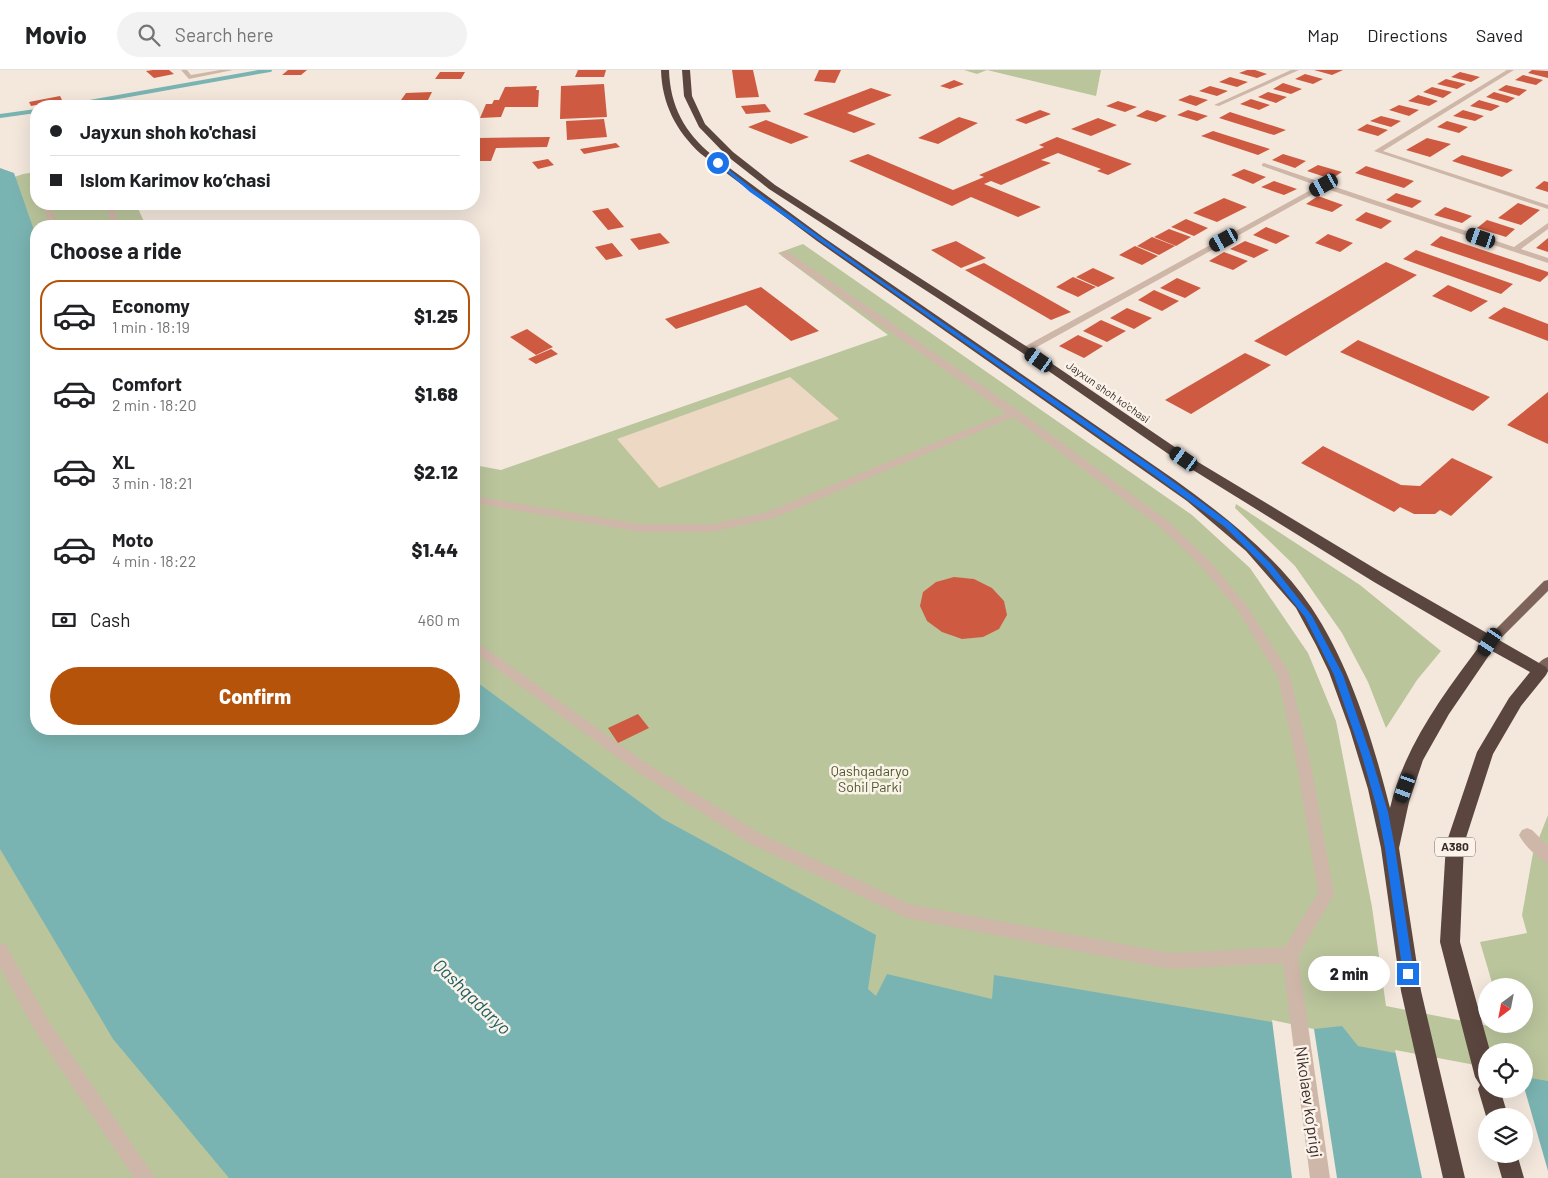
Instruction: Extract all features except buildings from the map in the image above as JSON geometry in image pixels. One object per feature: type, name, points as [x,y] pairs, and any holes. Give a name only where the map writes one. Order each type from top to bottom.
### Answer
[{"type":"highway","points":[[665,70],[667,95],[674,115],[686,134],[712,159],[752,190],[874,277],[1154,471],[1227,525],[1269,566],[1308,616],[1341,684],[1383,812],[1411,991],[1454,1178]]},
{"type":"highway","name":"Jayxun shoh ko'chasi","points":[[686,70],[688,96],[702,124],[730,154],[772,187],[1025,350],[1184,459],[1379,578],[1490,642],[1544,666]]},
{"type":"highway","points":[[1154,471],[1184,459]]},
{"type":"highway","points":[[1390,848],[1400,802],[1416,759],[1443,709],[1490,642]]},
{"type":"highway","name":"A380","points":[[1478,1047],[1450,942],[1455,844],[1485,752],[1515,702],[1544,666]]},
{"type":"highway","points":[[1509,1163],[1513,1178]]},
{"type":"main road","points":[[1490,642],[1548,584]]},
{"type":"street","points":[[184,70],[189,77],[230,70]]},
{"type":"street","points":[[1217,105],[1296,70]]},
{"type":"street","points":[[1511,70],[1377,151],[1548,207]]},
{"type":"street","points":[[1264,165],[1548,261]]},
{"type":"street","points":[[1025,350],[1324,185]]},
{"type":"street","points":[[1516,250],[1548,225]]},
{"type":"street","points":[[480,649],[641,767],[756,839],[907,911],[1170,961],[1290,955],[1326,894],[1304,765],[1284,676],[1243,609],[1204,562],[1164,524],[1014,413],[786,254]]},
{"type":"street","points":[[480,501],[640,528],[712,528],[770,514],[1014,413]]},
{"type":"street","points":[[1527,835],[1548,856]]},
{"type":"street","points":[[0,951],[40,1024],[145,1178]]},
{"type":"street","name":"Nikolaev ko‘prigi","points":[[1290,955],[1320,1178]]},
{"type":"green space","points":[[964,70],[987,70],[977,74]]},
{"type":"green space","points":[[987,70],[1101,70],[1096,96]]},
{"type":"green space","name":"Qashqadaryo Sohil Parki","points":[[30,173],[30,210],[139,210],[143,220],[30,220],[30,735],[480,735],[480,466],[501,470],[888,335],[778,253],[803,244],[1192,515],[1250,568],[1308,653],[1336,721],[1372,907],[1386,1006],[1478,1024],[1478,1033],[1533,1033],[1533,978],[1491,978],[1480,942],[1527,933],[1522,915],[1533,853],[1548,815],[1548,1178],[0,1178],[0,182],[23,174]]},
{"type":"green space","points":[[1236,504],[1360,585],[1441,651],[1417,680],[1386,728],[1368,682],[1342,633],[1295,566],[1235,508]]},
{"type":"shaded area","points":[[790,377],[839,419],[659,488],[617,439]]},
{"type":"water","name":"Qashqadaryo","points":[[0,168],[14,173],[30,220],[30,735],[480,735],[480,684],[663,819],[876,935],[868,989],[876,996],[887,974],[992,999],[994,975],[1314,1029],[1342,1026],[1358,1046],[1478,1068],[1478,1098],[1533,1098],[1533,1078],[1548,1081],[1548,1178],[229,1178],[113,1039],[0,849]]},
{"type":"pier","points":[[1272,1020],[1314,1029],[1337,1178],[1292,1178]]},
{"type":"pier","points":[[1395,1050],[1478,1066],[1478,1098],[1527,1098],[1530,1108],[1478,1108],[1478,1163],[1533,1163],[1533,1118],[1548,1171],[1548,1178],[1422,1178]]},
{"type":"waterway","points":[[101,100],[270,70]]},
{"type":"waterway","points":[[0,116],[30,112]]},
{"type":"route","points":[[718,163],[752,190],[874,277],[1154,471],[1227,525],[1269,566],[1308,616],[1338,675],[1366,756],[1383,812],[1390,848],[1408,974]]}]
